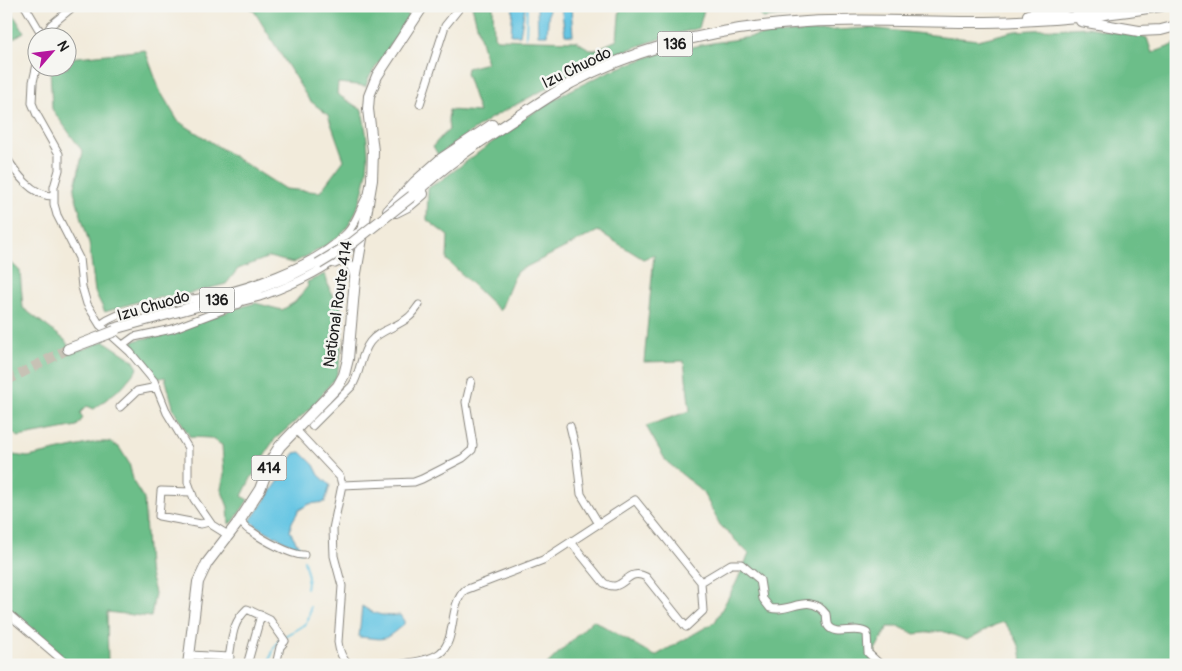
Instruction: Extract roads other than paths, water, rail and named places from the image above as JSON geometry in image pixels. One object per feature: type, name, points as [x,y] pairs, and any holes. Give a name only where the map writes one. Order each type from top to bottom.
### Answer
[{"type":"highway","name":"National Route 414","points":[[189,660],[198,582],[207,563],[240,520],[260,489],[271,460],[280,446],[338,386],[344,374],[348,359],[355,279],[372,186],[373,150],[368,103],[371,87],[423,6]]},
{"type":"highway","points":[[1021,19],[1074,6]]},
{"type":"highway","name":"Izu Chuodo","points":[[1021,19],[1145,6]]},
{"type":"highway","name":"Izu Chuodo","points":[[116,329],[271,287],[286,281],[351,244],[462,153],[528,108],[572,83],[625,59],[694,38],[728,31],[805,22],[1021,19],[1109,14],[1162,6]]},
{"type":"highway","points":[[1021,19],[1084,21],[1139,31],[1161,30],[1176,26]]},
{"type":"highway","points":[[363,229],[396,203],[415,182],[449,153],[500,120],[528,108]]},
{"type":"highway","points":[[361,240],[390,216],[415,201],[528,108]]},
{"type":"highway","points":[[368,204],[379,218]]},
{"type":"highway","name":"Izu Chuodo","points":[[68,348],[116,329],[252,291],[317,263]]},
{"type":"highway","points":[[116,329],[137,318],[200,298]]},
{"type":"highway","points":[[157,319],[238,303]]},
{"type":"street","points":[[25,6],[38,28]]},
{"type":"street","points":[[48,28],[74,6]]},
{"type":"street","points":[[420,104],[445,26],[462,6]]},
{"type":"street","points":[[33,78],[32,103],[55,146],[60,161],[53,196],[58,215],[79,258],[84,295],[89,309],[100,325],[130,352],[156,387],[188,448],[188,482],[191,492],[209,522],[228,535]]},
{"type":"street","points":[[6,157],[18,174],[36,191],[47,196],[53,196]]},
{"type":"street","points":[[317,263],[331,246],[348,232],[354,224],[372,186]]},
{"type":"street","points":[[317,263],[327,251],[363,229]]},
{"type":"street","points":[[123,345],[129,339],[172,329],[222,311],[238,303],[281,289],[317,263],[361,240]]},
{"type":"street","points":[[100,325],[110,319],[139,309],[200,298],[248,286],[317,263],[343,260],[351,266],[355,279]]},
{"type":"street","points":[[312,426],[352,386],[357,378],[366,348],[370,342],[410,317],[419,305]]},
{"type":"street","points":[[342,485],[414,482],[469,454],[473,444],[466,402],[471,381]]},
{"type":"street","points":[[120,407],[137,390],[156,387]]},
{"type":"street","points":[[570,426],[576,451],[581,494],[599,524]]},
{"type":"street","points":[[296,430],[338,473],[342,485],[333,529],[333,545],[342,586],[339,652],[349,665]]},
{"type":"street","points":[[191,492],[161,491],[159,516],[201,524],[209,522]]},
{"type":"street","points":[[399,665],[434,657],[440,653],[447,642],[457,600],[465,590],[543,560],[635,500],[701,582],[702,611],[686,627],[646,577],[634,574],[621,585],[608,586],[571,542]]},
{"type":"street","points":[[240,520],[249,531],[298,555],[304,555]]},
{"type":"street","points":[[701,582],[731,564],[741,564],[760,580],[763,599],[770,608],[776,610],[799,604],[812,604],[818,607],[826,614],[827,625],[831,629],[838,631],[864,631],[868,636],[868,653],[881,665]]},
{"type":"street","points":[[189,660],[229,661],[233,630],[247,609],[273,622],[285,641],[280,647],[276,665]]},
{"type":"street","points":[[6,612],[68,665]]},
{"type":"street","points":[[247,665],[261,615]]},
{"type":"water","points":[[513,6],[525,6],[520,35],[511,35]]},
{"type":"water","points":[[537,6],[549,6],[547,35],[538,35]]},
{"type":"water","points":[[561,6],[571,6],[573,36],[565,35]]},
{"type":"water","points":[[301,452],[314,465],[319,475],[330,485],[325,502],[309,504],[299,510],[292,522],[290,531],[298,545],[294,546],[250,521],[280,479],[284,468],[295,453]]},
{"type":"water","points":[[362,606],[380,615],[400,615],[404,624],[387,637],[379,639],[359,637]]},
{"type":"waterway","points":[[526,37],[527,6]]},
{"type":"waterway","points":[[298,545],[301,552]]},
{"type":"waterway","points":[[304,560],[308,577],[306,588]]},
{"type":"waterway","points":[[285,636],[306,623],[310,614],[310,607]]},
{"type":"waterway","points":[[268,665],[274,648],[281,638]]},
{"type":"tunnel","points":[[6,381],[68,349]]}]
